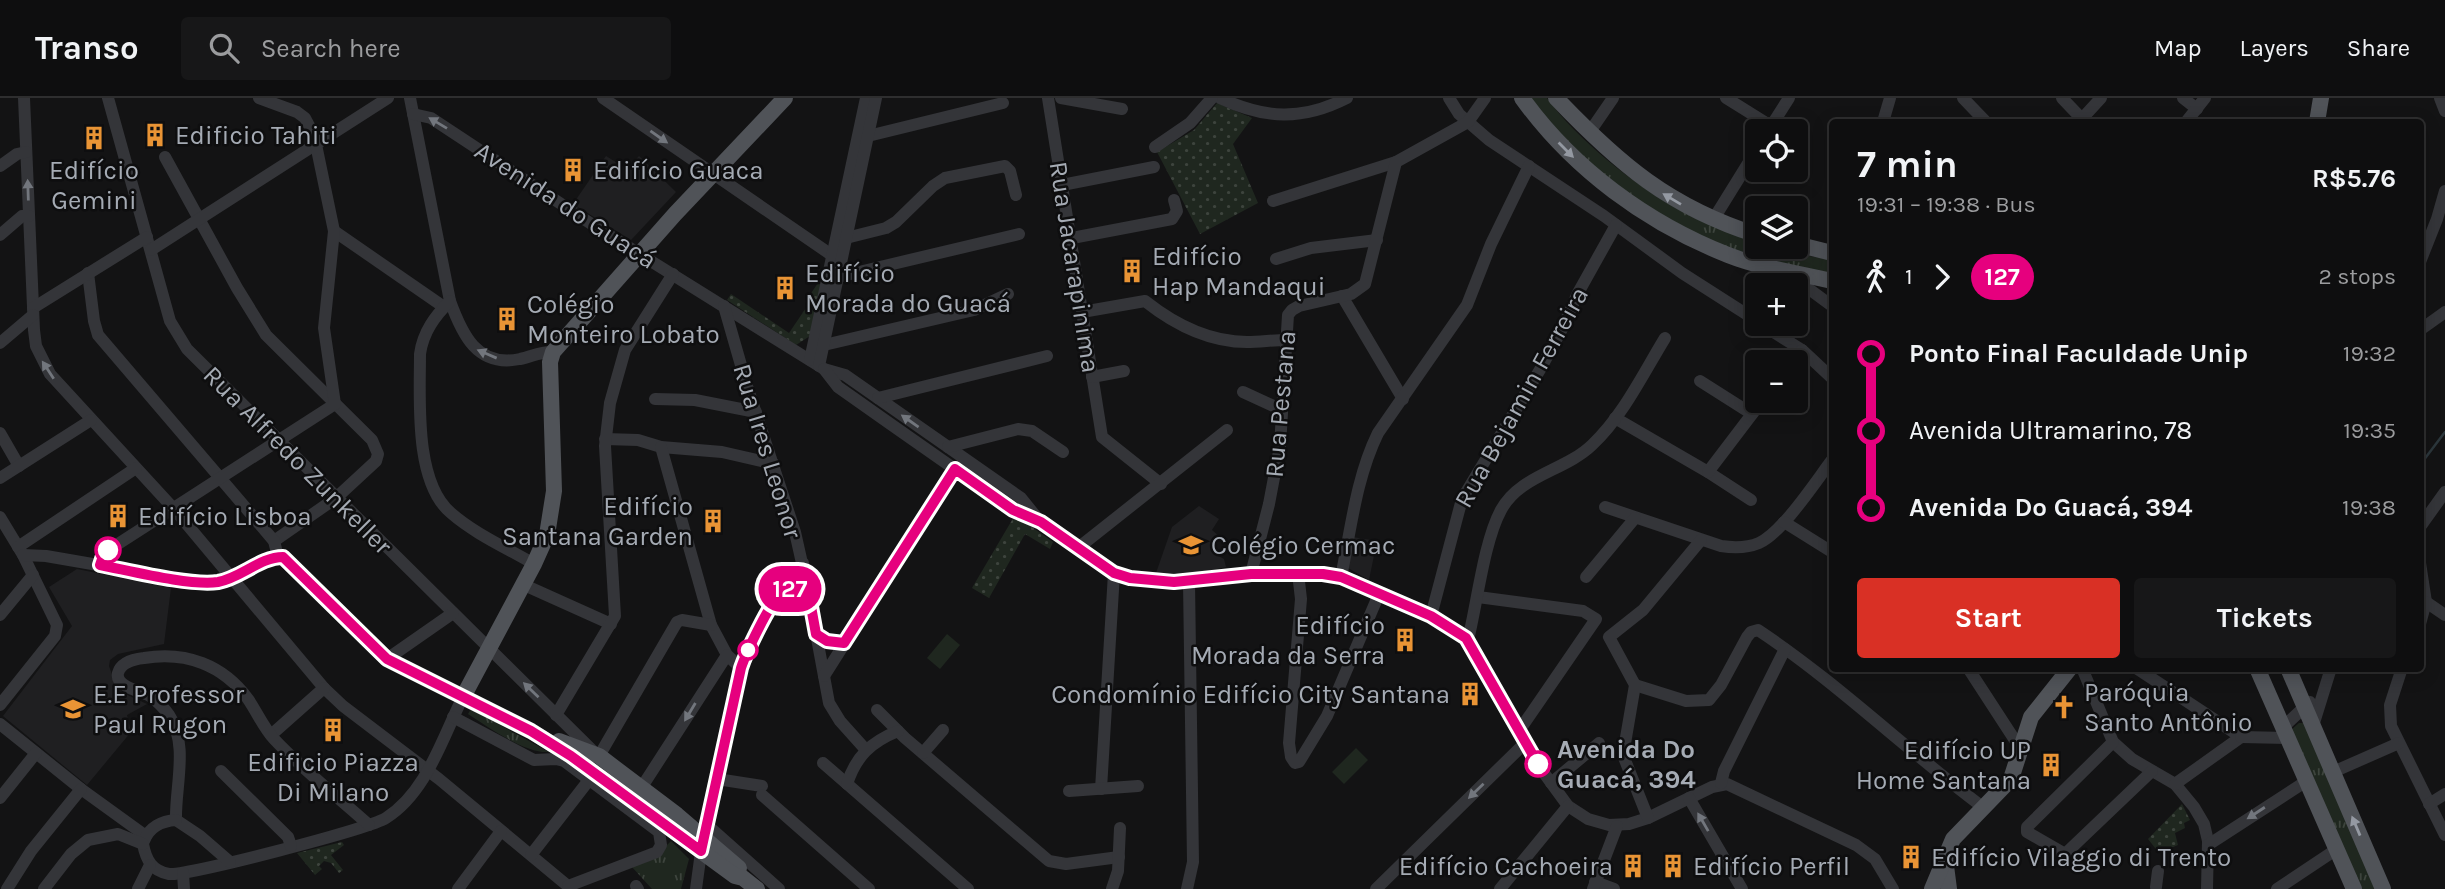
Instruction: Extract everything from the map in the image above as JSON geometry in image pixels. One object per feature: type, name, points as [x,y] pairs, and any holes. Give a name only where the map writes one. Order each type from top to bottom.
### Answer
[{"type":"main road","points":[[747,884],[734,876],[704,838],[637,794],[531,731],[463,697],[547,535],[554,491],[550,362],[553,352],[640,253],[785,98]]},
{"type":"main road","points":[[1522,98],[1554,138],[1580,163],[1642,211],[1694,240],[1730,256],[1797,273]]},
{"type":"main road","points":[[1556,98],[1589,133],[1666,196],[1713,220],[1745,231]]},
{"type":"main road","points":[[2318,119],[2321,98]]},
{"type":"main road","points":[[1808,247],[1829,252]]},
{"type":"main road","points":[[1808,276],[1829,280]]},
{"type":"main road","points":[[1932,889],[1944,856],[1958,833],[2011,779],[2031,717],[2067,672]]},
{"type":"main road","points":[[2259,672],[2354,889]]},
{"type":"main road","points":[[2266,688],[2268,681],[2274,676],[2291,674],[2383,889]]},
{"type":"main road","points":[[531,731],[598,755],[637,794]]},
{"type":"main road","points":[[1944,856],[1949,889]]},
{"type":"street","points":[[24,98],[36,346],[50,374],[174,509],[324,688],[531,855],[567,888],[657,852],[661,845],[656,828],[564,761],[534,760],[453,716]]},
{"type":"street","name":"Rua Alfredo Zunkeller","points":[[108,98],[170,321],[183,343],[336,498],[598,755]]},
{"type":"street","points":[[259,98],[297,112],[305,118],[313,131],[334,231],[324,328],[335,404]]},
{"type":"street","points":[[0,343],[33,311],[88,273],[199,218],[388,98]]},
{"type":"street","points":[[410,98],[447,304],[469,342],[482,354],[514,360],[545,351],[553,352]]},
{"type":"street","points":[[603,98],[833,256]]},
{"type":"street","points":[[818,365],[833,256],[866,98]]},
{"type":"street","points":[[818,365],[876,98]]},
{"type":"street","name":"Rua Jacarapinima","points":[[1048,98],[1102,437],[1161,484]]},
{"type":"street","points":[[1061,98],[1122,109]]},
{"type":"street","points":[[1155,147],[1190,123],[1212,98]]},
{"type":"street","points":[[1220,98],[1264,114],[1284,116],[1302,114],[1347,98]]},
{"type":"street","points":[[1449,98],[1459,114],[1489,140],[1745,313]]},
{"type":"street","points":[[1273,201],[1396,162],[1468,122],[1485,98]]},
{"type":"street","points":[[1726,98],[1755,119]]},
{"type":"street","points":[[1775,119],[1789,98]]},
{"type":"street","points":[[1886,119],[1890,98]]},
{"type":"street","points":[[1963,98],[1983,119]]},
{"type":"street","points":[[2062,98],[2078,119]]},
{"type":"street","points":[[2082,119],[2101,98]]},
{"type":"street","points":[[2183,98],[2197,109]]},
{"type":"street","points":[[2189,119],[2205,98]]},
{"type":"street","points":[[2440,98],[2445,111]]},
{"type":"street","points":[[1589,133],[1609,100]]},
{"type":"street","points":[[868,136],[1003,103]]},
{"type":"street","name":"Avenida do Guacá","points":[[413,114],[431,118],[818,365],[845,375],[1021,498],[1041,522]]},
{"type":"street","points":[[0,166],[17,154],[26,152]]},
{"type":"street","points":[[165,157],[266,335],[372,440],[377,454],[376,461],[336,498],[274,541]]},
{"type":"street","name":"Rua Pestana","points":[[1251,574],[1276,474],[1289,315],[1292,310],[1351,294],[1365,284],[1396,162]]},
{"type":"street","points":[[846,238],[886,228],[896,222],[933,186],[950,176],[1005,166],[1010,171],[1016,195]]},
{"type":"street","points":[[1341,577],[1357,493],[1368,453],[1378,433],[1467,305],[1491,244],[1528,166]]},
{"type":"street","points":[[1062,185],[1154,167]]},
{"type":"street","points":[[1713,220],[1745,168]]},
{"type":"street","points":[[2424,252],[2445,191]]},
{"type":"street","points":[[1072,239],[1172,219],[1177,211],[1174,200]]},
{"type":"street","points":[[0,234],[22,216],[29,216]]},
{"type":"street","name":"Rua Bejamin Ferreira","points":[[1431,616],[1462,499],[1541,368],[1616,225]]},
{"type":"street","points":[[334,231],[447,304]]},
{"type":"street","points":[[838,277],[1019,234]]},
{"type":"street","points":[[1276,259],[1311,248],[1377,240]]},
{"type":"street","points":[[88,273],[94,321],[99,335],[274,541],[279,556],[289,562],[387,659],[463,697],[428,771],[414,791],[386,818],[369,825],[183,873],[170,874],[150,865]]},
{"type":"street","points":[[556,715],[615,616],[605,439],[610,403],[625,350],[673,274]]},
{"type":"street","points":[[1808,287],[1829,304]]},
{"type":"street","points":[[824,345],[974,310],[1008,294]]},
{"type":"street","points":[[1342,296],[1403,399]]},
{"type":"street","points":[[1082,312],[1145,301],[1173,321],[1209,337],[1248,342],[1286,340]]},
{"type":"street","points":[[447,304],[422,339],[419,354],[423,453],[430,486],[451,513],[534,564]]},
{"type":"street","name":"Rua Ires Leonor","points":[[724,306],[803,563],[832,709],[866,750]]},
{"type":"street","points":[[2424,327],[2445,312]]},
{"type":"street","points":[[1780,336],[1802,350]]},
{"type":"street","points":[[1468,640],[1487,552],[1501,509],[1522,486],[1581,455],[1593,444],[1615,418],[1665,338]]},
{"type":"street","points":[[1808,355],[1829,374]]},
{"type":"street","points":[[878,398],[1047,356]]},
{"type":"street","name":"Avenida do Guacá","points":[[818,365],[838,387],[1013,510],[1041,522],[1114,573],[1142,579],[1189,582],[1251,574],[1298,573],[1341,577],[1431,616],[1468,640],[1522,737],[1568,806],[1588,819],[1617,826]]},
{"type":"street","points":[[1092,377],[1124,371]]},
{"type":"street","points":[[1700,381],[1752,414],[1708,472]]},
{"type":"street","points":[[1242,392],[1282,410]]},
{"type":"street","points":[[655,399],[695,400],[756,412]]},
{"type":"street","points":[[100,565],[104,553],[335,404]]},
{"type":"street","points":[[1615,418],[1751,500]]},
{"type":"street","points":[[0,478],[91,420]]},
{"type":"street","points":[[948,447],[979,437],[1023,429],[1032,431],[1063,452]]},
{"type":"street","points":[[1078,548],[1227,430]]},
{"type":"street","points":[[0,433],[19,466]]},
{"type":"street","points":[[605,439],[638,440],[661,447],[722,452],[774,464]]},
{"type":"street","points":[[661,447],[711,625],[727,655],[741,668]]},
{"type":"street","points":[[1605,507],[1700,540],[1734,548],[1748,546],[1770,537],[1829,464]]},
{"type":"street","points":[[21,551],[136,468]]},
{"type":"street","points":[[824,676],[955,469]]},
{"type":"street","points":[[2424,521],[2445,492]]},
{"type":"street","points":[[1586,577],[1636,518]]},
{"type":"street","points":[[1784,522],[1829,547]]},
{"type":"street","points":[[0,705],[57,631],[55,617],[21,551],[1,523]]},
{"type":"street","points":[[1648,818],[1623,755],[1635,685],[1609,637],[1643,610],[1700,540]]},
{"type":"street","points":[[21,551],[202,583],[233,579],[279,556]]},
{"type":"street","points":[[696,889],[704,838],[741,668],[779,594],[803,563]]},
{"type":"street","points":[[1101,789],[1114,573]]},
{"type":"street","points":[[1298,573],[1301,599],[1289,743],[1291,757],[1295,763],[1299,762],[1327,716],[1379,594]]},
{"type":"street","points":[[0,615],[33,575]]},
{"type":"street","points":[[1187,889],[1193,863],[1189,582]]},
{"type":"street","points":[[522,584],[611,624]]},
{"type":"street","points":[[779,594],[792,588],[808,590]]},
{"type":"street","points":[[2424,589],[2424,610]]},
{"type":"street","points":[[1376,889],[1522,737],[1596,619],[1583,611],[1478,597]]},
{"type":"street","points":[[2426,602],[2445,615]]},
{"type":"street","points":[[387,659],[453,613]]},
{"type":"street","points":[[598,755],[677,622],[682,620],[711,625]]},
{"type":"street","points":[[1635,685],[1686,701],[1700,702],[1714,696],[1751,632],[1758,630],[1839,690],[1932,770],[1984,808]]},
{"type":"street","points":[[816,634],[827,641],[844,643]]},
{"type":"street","points":[[1721,783],[1724,771],[1785,649]]},
{"type":"street","points":[[637,794],[727,655]]},
{"type":"street","points":[[176,820],[179,746],[177,730],[161,705],[149,696],[124,685],[119,679],[118,671],[134,659],[155,656],[196,660],[215,667],[248,699],[271,735],[369,825]]},
{"type":"street","points":[[1971,672],[2020,748]]},
{"type":"street","points":[[2084,672],[2113,742],[2132,759],[2175,784],[2186,794],[2204,824],[2208,845],[2207,889]]},
{"type":"street","points":[[2142,672],[2241,737]]},
{"type":"street","points":[[2313,726],[2330,672]]},
{"type":"street","points":[[2401,672],[2390,705],[2392,726],[2445,835]]},
{"type":"street","points":[[271,735],[324,688]]},
{"type":"street","points":[[2175,784],[2241,737],[2285,733],[2305,707],[2324,691]]},
{"type":"street","points":[[877,710],[1049,861],[1066,864],[1119,857]]},
{"type":"street","points":[[0,724],[144,840],[150,865],[138,889]]},
{"type":"street","points":[[923,753],[943,730]]},
{"type":"street","points":[[847,784],[852,770],[866,750],[879,739],[898,731]]},
{"type":"street","points":[[2113,742],[2027,827],[2027,832],[2065,854],[2152,771]]},
{"type":"street","points":[[1551,783],[1598,743]]},
{"type":"street","points":[[2333,772],[2399,743]]},
{"type":"street","points":[[0,798],[36,753]]},
{"type":"street","points":[[823,763],[968,889]]},
{"type":"street","points":[[222,771],[288,837],[291,846]]},
{"type":"street","points":[[718,779],[762,791],[869,889]]},
{"type":"street","points":[[531,855],[589,780]]},
{"type":"street","points":[[2208,845],[2305,782]]},
{"type":"street","points":[[1614,889],[1594,886],[1617,826],[1648,818],[1721,783],[1733,785],[1856,845],[1875,859],[1894,889]]},
{"type":"street","points":[[1069,791],[1138,786]]},
{"type":"street","points":[[7,889],[32,851],[82,789]]},
{"type":"street","points":[[2429,804],[2445,794]]},
{"type":"street","points":[[1689,798],[1742,889]]},
{"type":"street","points":[[1500,889],[1568,806]]},
{"type":"street","points":[[144,840],[156,825],[176,820],[200,836],[230,862]]},
{"type":"street","points":[[1112,889],[1119,857],[1120,828]]},
{"type":"street","points":[[475,889],[461,884],[501,831]]},
{"type":"street","points":[[44,889],[71,855],[88,840],[123,835],[144,840]]},
{"type":"street","points":[[704,838],[779,889]]},
{"type":"street","points":[[2277,889],[2337,849]]},
{"type":"street","points":[[2153,888],[2158,871]]},
{"type":"street","points":[[183,873],[184,889]]},
{"type":"shaded area","points":[[606,156],[627,169],[639,156],[676,192],[631,240],[573,204]]},
{"type":"shaded area","name":"Colégio Cermac","points":[[1199,506],[1219,519],[1212,530],[1220,537],[1213,553],[1224,559],[1226,567],[1195,574],[1156,573],[1172,527]]},
{"type":"shaded area","points":[[1353,537],[1377,541],[1369,580],[1348,568]]},
{"type":"shaded area","name":"E.E Professor Paul Rugon","points":[[77,569],[171,588],[164,644],[118,654],[110,660],[109,666],[115,683],[123,693],[147,704],[127,715],[131,732],[87,785],[3,716],[72,626],[49,587]]},
{"type":"green space","points":[[1528,98],[1547,98],[1574,130],[1628,176],[1683,212],[1745,239],[1745,253],[1718,245],[1644,205],[1579,155]]},
{"type":"green space","points":[[1217,103],[1252,118],[1233,144],[1258,203],[1200,234],[1157,152],[1194,130]]},
{"type":"green space","points":[[1808,256],[1829,259],[1829,276],[1768,259],[1808,259]]},
{"type":"green space","points":[[818,283],[821,285],[810,336],[796,345],[727,300],[731,294],[789,333],[808,305],[805,302]]},
{"type":"green space","points":[[1015,515],[1053,542],[1050,549],[1025,534],[989,598],[972,588]]},
{"type":"green space","points":[[947,634],[960,645],[940,669],[927,658]]},
{"type":"green space","points":[[471,709],[549,752],[529,749],[507,739],[468,714]]},
{"type":"green space","points":[[2299,723],[2304,723],[2378,889],[2358,889],[2290,731]]},
{"type":"green space","points":[[1356,748],[1368,760],[1344,784],[1332,772]]},
{"type":"green space","points":[[2182,804],[2190,820],[2184,823],[2185,828],[2175,833],[2178,845],[2159,853],[2148,839]]},
{"type":"green space","points":[[671,841],[689,859],[681,889],[652,889],[632,867],[657,855]]},
{"type":"green space","points":[[342,842],[344,845],[331,855],[343,870],[339,873],[331,863],[324,861],[319,866],[322,869],[315,875],[297,853]]},
{"type":"waterway","points":[[2424,460],[2445,432]]},
{"type":"bus line","name":"127","points":[[108,550],[104,553],[100,565],[202,583],[233,579],[269,559],[283,557],[387,659],[531,731],[571,756],[701,851],[741,668],[779,594],[792,588],[808,590],[816,634],[827,641],[844,643],[955,469],[1013,510],[1041,522],[1114,573],[1130,578],[1174,582],[1251,574],[1323,574],[1341,577],[1447,624],[1466,638],[1478,656],[1538,764]]},
{"type":"place","name":"Edificio Tahiti","points":[[155,135]]},
{"type":"place","name":"Edifício Gemini","points":[[94,138]]},
{"type":"place","name":"Edifício Guaca","points":[[573,170]]},
{"type":"place","name":"Edifício Hap Mandaqui","points":[[1132,271]]},
{"type":"place","name":"Edifício Morada do Guacá","points":[[785,288]]},
{"type":"place","name":"Colégio Monteiro Lobato","points":[[507,319]]},
{"type":"place","name":"Edifício Lisboa","points":[[118,516]]},
{"type":"place","name":"Edifício Santana Garden","points":[[713,521]]},
{"type":"place","name":"Colégio Cermac","points":[[1191,545]]},
{"type":"place","name":"Edifício Morada da Serra","points":[[1405,640]]},
{"type":"place","name":"Condomínio Edifício City Santana","points":[[1470,694]]},
{"type":"place","name":"Paróquia Santo Antônio","points":[[2064,707]]},
{"type":"place","name":"E.E Professor Paul Rugon","points":[[73,709]]},
{"type":"place","name":"Edificio Piazza Di Milano","points":[[333,730]]},
{"type":"place","name":"Avenida Do Guacá, 394","points":[[1538,764]]},
{"type":"place","name":"Edifício UP Home Santana","points":[[2051,765]]},
{"type":"place","name":"Edifício Vilaggio di Trento","points":[[1911,857]]},
{"type":"place","name":"Edifício Cachoeira","points":[[1633,866]]},
{"type":"place","name":"Edifício Perfil","points":[[1673,866]]}]
